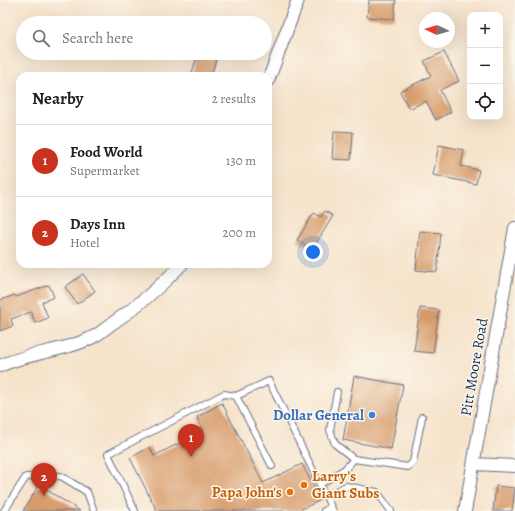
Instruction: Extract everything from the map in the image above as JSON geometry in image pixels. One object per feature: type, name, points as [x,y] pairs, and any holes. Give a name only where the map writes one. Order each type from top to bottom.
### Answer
[{"type":"street","points":[[271,72],[298,0]]},
{"type":"street","name":"Pitt Moore Road","points":[[465,511],[510,275],[515,228]]},
{"type":"street","points":[[0,366],[12,360],[56,350],[93,337],[131,311],[161,286],[178,268]]},
{"type":"street","points":[[474,464],[515,466]]},
{"type":"lane","points":[[135,511],[108,454],[224,394],[236,396],[269,381],[332,509],[324,511]]},
{"type":"lane","points":[[337,392],[330,430],[335,444],[354,459],[408,467],[414,462],[422,417]]},
{"type":"lane","points":[[236,396],[272,466]]},
{"type":"lane","points":[[320,484],[345,469],[354,459]]},
{"type":"lane","points":[[4,511],[26,477],[61,476],[87,492],[94,511]]},
{"type":"lane","points":[[326,497],[346,486],[378,492],[391,511]]},
{"type":"building","points":[[369,0],[396,0],[394,19],[367,17]]},
{"type":"building","points":[[444,52],[459,81],[440,90],[451,112],[436,120],[426,101],[409,109],[400,91],[431,76],[424,61]]},
{"type":"building","points":[[196,60],[216,60],[212,72],[192,72]]},
{"type":"building","points":[[334,131],[353,132],[351,160],[332,159]]},
{"type":"building","points":[[439,145],[464,150],[461,166],[479,170],[476,184],[433,175]]},
{"type":"building","points":[[325,211],[333,216],[312,250],[297,240],[314,213],[321,217]]},
{"type":"building","points":[[420,231],[441,233],[437,272],[416,270]]},
{"type":"building","points":[[83,274],[95,291],[77,304],[65,287]]},
{"type":"building","points":[[49,285],[54,297],[42,302],[48,318],[35,323],[31,312],[11,319],[13,326],[0,331],[0,300],[15,295],[16,297]]},
{"type":"building","points":[[420,308],[439,310],[433,353],[414,351]]},
{"type":"building","points":[[354,376],[403,385],[391,449],[343,440]]},
{"type":"building","points":[[222,403],[263,483],[302,464],[321,500],[297,511],[157,511],[130,458],[150,447],[154,456],[203,431],[197,417]]},
{"type":"building","points":[[39,485],[80,511],[23,511]]},
{"type":"building","points":[[496,486],[515,488],[512,511],[493,511]]},
{"type":"place","name":"Dollar General","points":[[372,415]]},
{"type":"place","name":"Food World","points":[[191,457]]},
{"type":"place","name":"Larry's Giant Subs","points":[[304,485]]},
{"type":"place","name":"Papa John's","points":[[290,492]]},
{"type":"place","name":"Days Inn","points":[[44,496]]}]
